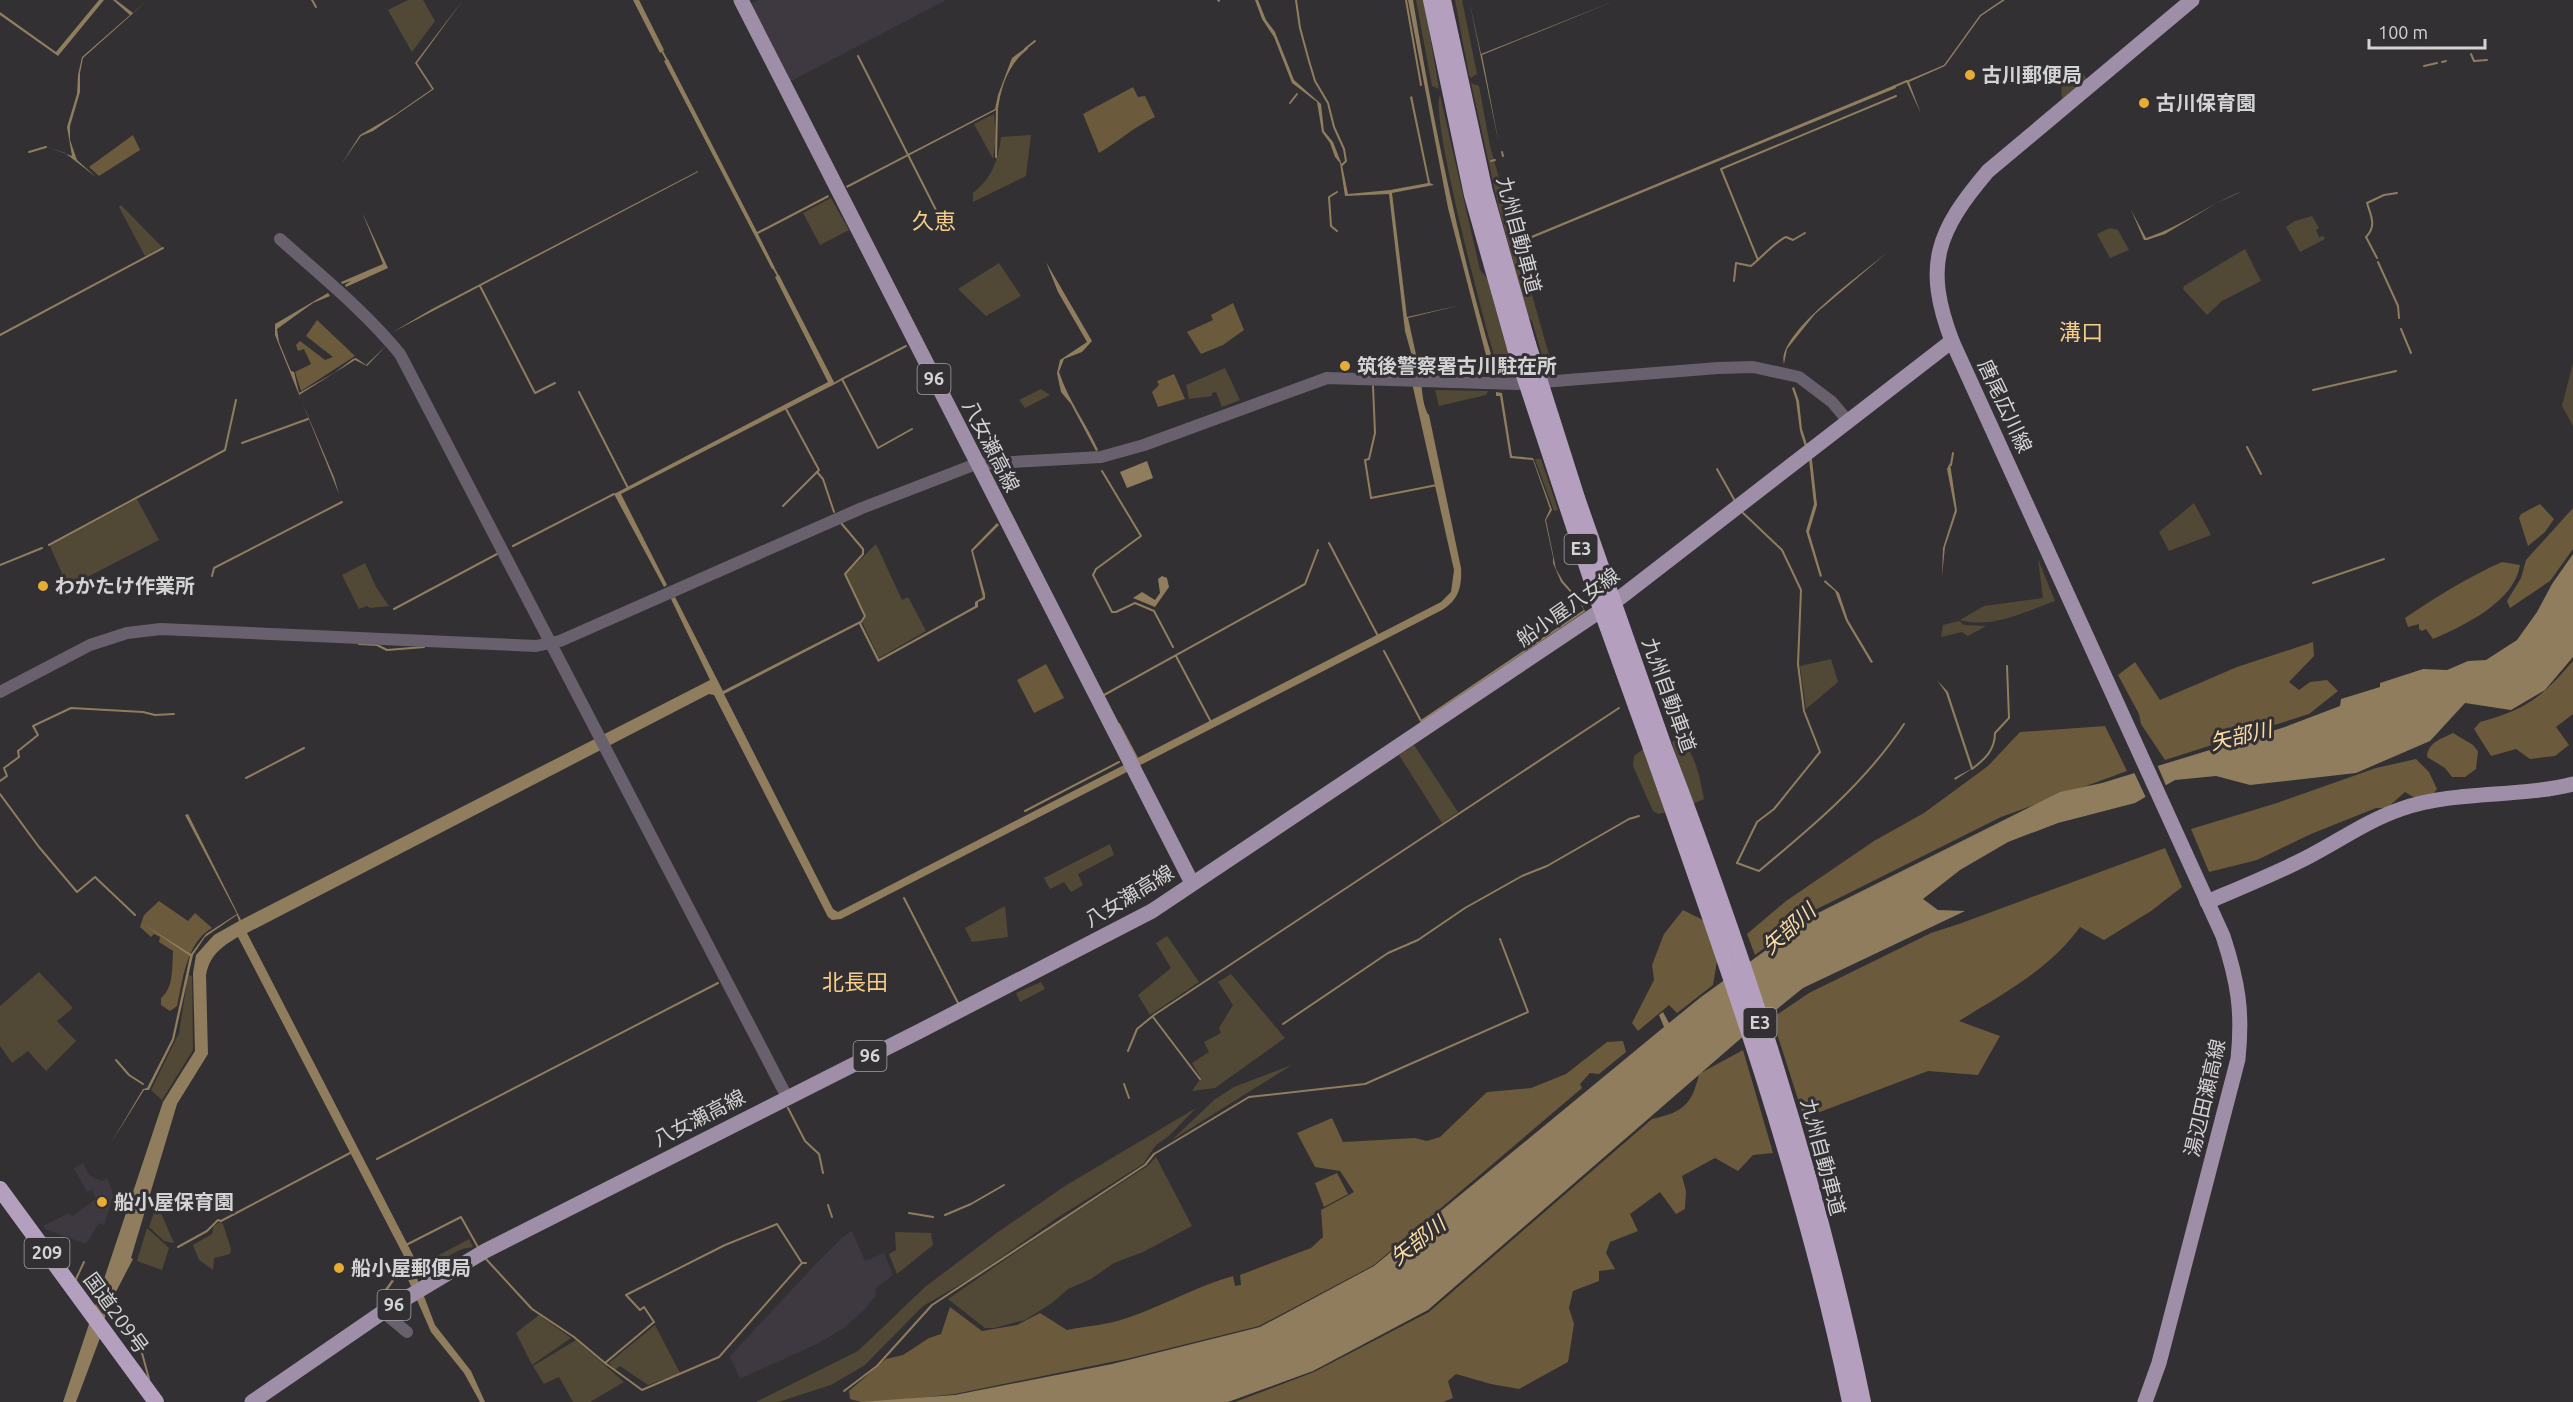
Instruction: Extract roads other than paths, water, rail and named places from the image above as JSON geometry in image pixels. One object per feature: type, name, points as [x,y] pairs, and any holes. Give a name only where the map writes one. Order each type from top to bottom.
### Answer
[{"type":"highway","name":"九州自動車道","points":[[1431,0],[1472,195],[1521,346],[1577,498],[1675,795],[1715,930],[1822,1258],[1846,1353],[1863,1402]]},
{"type":"highway","name":"九州自動車道","points":[[1443,0],[1521,346]]},
{"type":"highway","name":"国道209号","points":[[0,1189],[103,1333],[156,1402]]},
{"type":"highway","name":"九州自動車道","points":[[1846,1353],[1850,1402]]},
{"type":"main road","name":"八女瀬高線","points":[[252,1402],[383,1312],[485,1251],[1078,951],[1152,911],[1191,884],[741,0]]},
{"type":"main road","name":"唐尾広川線","points":[[2192,0],[2013,148],[1965,197],[1941,243],[1937,268],[1937,291],[1952,341],[2207,902]]},
{"type":"main road","name":"船小屋八女線","points":[[1191,884],[1621,597],[1733,513],[1952,341]]},
{"type":"main road","points":[[2207,902],[2306,858],[2355,829],[2402,808],[2435,801],[2551,790],[2573,784]]},
{"type":"main road","name":"湯辺田瀬高線","points":[[2145,1402],[2159,1363],[2238,1059],[2241,1031],[2237,985],[2223,936],[2207,902]]},
{"type":"street","points":[[280,239],[381,330],[400,354],[787,1097]]},
{"type":"street","points":[[0,692],[90,645],[127,633],[161,629],[536,646],[551,643],[568,638],[862,508],[976,464],[1101,457],[1144,445],[1327,378],[1517,384],[1707,368],[1754,367],[1798,377],[1832,402],[1848,421]]},
{"type":"street","points":[[383,1312],[407,1332]]},
{"type":"water","points":[[99,0],[104,0],[58,56],[0,15],[0,12],[56,52]]},
{"type":"water","points":[[113,0],[133,13],[148,0],[83,58],[80,92],[70,126],[70,140],[77,160],[96,177],[66,154],[72,156],[67,127],[77,94],[82,57],[130,15]]},
{"type":"water","points":[[463,0],[417,63],[434,89],[373,131],[361,136],[342,163],[360,135],[432,89],[415,63]]},
{"type":"water","points":[[633,0],[639,0],[664,50],[660,53]]},
{"type":"water","points":[[1255,0],[1258,0],[1266,20],[1275,32],[1294,80],[1321,104],[1324,131],[1333,142],[1342,165],[1348,194],[1428,183],[1410,97],[1412,96],[1430,183],[1434,185],[1392,193],[1407,317],[1461,305],[1408,318],[1419,368],[1480,370],[1480,375],[1425,373],[1421,375],[1424,402],[1429,415],[1461,568],[1460,587],[1452,602],[1442,610],[841,919],[832,920],[828,917],[714,695],[709,694],[247,933],[414,1257],[412,1265],[435,1325],[471,1371],[485,1402],[480,1402],[464,1373],[431,1332],[403,1268],[380,1301],[378,1299],[406,1260],[238,937],[217,952],[210,962],[206,975],[208,1054],[177,1104],[131,1258],[133,1259],[107,1309],[100,1338],[76,1402],[63,1402],[163,1102],[195,1051],[193,973],[196,955],[214,935],[239,921],[237,915],[205,937],[193,955],[174,1040],[149,1090],[144,1090],[111,1143],[143,1089],[147,1088],[172,1039],[190,956],[143,924],[191,954],[206,934],[237,914],[185,815],[188,814],[241,920],[710,680],[671,599],[675,597],[723,691],[860,621],[879,659],[975,606],[975,602],[983,597],[971,550],[997,523],[999,525],[973,551],[985,594],[985,599],[978,602],[978,607],[878,662],[859,624],[724,694],[833,909],[838,912],[1441,602],[1451,592],[1454,570],[1410,374],[1412,368],[1415,367],[1405,331],[1389,194],[1345,196],[1340,163],[1322,132],[1317,102],[1292,83],[1274,37],[1262,19]]},
{"type":"water","points":[[1408,0],[1413,0],[1447,182],[1493,361],[1488,363],[1448,208]]},
{"type":"water","points":[[1469,0],[1481,54],[1617,0],[1482,55],[1499,144]]},
{"type":"water","points":[[2005,0],[1981,16],[1945,66],[1909,82],[1921,114],[1906,81],[1944,65],[1980,15]]},
{"type":"water","points":[[1027,47],[1028,49],[1016,61],[1007,76],[998,109],[847,188],[846,186],[995,109],[1012,58]]},
{"type":"water","points":[[668,59],[757,232],[828,195],[829,197],[758,234],[775,268],[772,269],[664,61]]},
{"type":"water","points":[[1895,85],[1896,88],[1525,241],[1524,239]]},
{"type":"water","points":[[698,172],[393,332],[432,309]]},
{"type":"water","points":[[2216,204],[2165,234],[2147,240],[2144,240],[2131,210],[2146,238],[2171,228]]},
{"type":"water","points":[[362,212],[388,268],[346,287],[345,285],[351,281],[342,284],[341,282],[383,264]]},
{"type":"water","points":[[1889,251],[1815,314],[1787,349],[1784,364],[1785,351],[1807,320]]},
{"type":"water","points":[[1046,262],[1092,341],[1082,352],[1064,359],[1059,372],[1098,450],[1096,451],[1071,404],[1061,392],[1057,373],[1060,360],[1087,342],[1058,292]]},
{"type":"water","points":[[779,275],[835,384],[621,494],[667,585],[664,587],[614,494],[828,382],[775,277]]},
{"type":"water","points":[[328,293],[330,296],[313,303],[277,329],[279,342],[291,371],[294,372],[299,393],[353,359],[356,358],[366,365],[386,346],[367,366],[355,360],[299,395],[275,335],[275,324]]},
{"type":"water","points":[[1794,387],[1799,401],[1802,429],[1812,460],[1817,505],[1809,532],[1822,576],[1820,577],[1806,531],[1814,504],[1809,459],[1800,431],[1792,388]]},
{"type":"water","points":[[1496,392],[1502,393],[1512,456],[1533,458],[1552,510],[1546,520],[1556,569],[1581,602],[1585,612],[1561,582],[1553,563],[1545,520],[1550,509],[1533,460],[1510,458],[1500,396],[1496,396]]},
{"type":"water","points":[[302,401],[334,477],[339,494]]},
{"type":"water","points":[[1147,461],[1153,478],[1127,488],[1120,472]]},
{"type":"water","points":[[1950,463],[1957,511],[1945,547],[1942,576],[1943,548],[1955,510],[1947,469]]},
{"type":"water","name":"矢部川","points":[[2573,554],[2573,657],[2545,690],[2511,710],[2465,703],[2430,741],[2356,773],[2250,785],[2216,776],[2175,780],[2135,803],[2058,823],[2008,842],[1960,870],[1923,899],[1938,910],[1965,911],[1803,988],[1739,1040],[1428,1310],[1313,1371],[1228,1402],[860,1402],[955,1395],[1112,1364],[1260,1327],[1374,1266],[1664,1027],[1659,1015],[1663,1012],[1669,1023],[1701,997],[1816,914],[2060,792],[2102,783],[2285,727],[2340,706],[2341,699],[2380,687],[2380,683],[2423,669],[2447,670],[2468,661],[2486,660],[2517,640]]},
{"type":"water","points":[[1162,576],[1167,578],[1169,587],[1155,607],[1133,598],[1142,592],[1155,600],[1160,593],[1158,579]]},
{"type":"water","points":[[1825,580],[1839,593],[1848,620],[1873,662],[1871,663],[1846,621],[1835,591],[1824,582]]},
{"type":"water","points":[[1937,680],[1948,692],[1973,768],[1955,780],[1954,778],[1971,769],[1946,693]]},
{"type":"waterway","points":[[312,0],[316,7]]},
{"type":"waterway","points":[[1296,0],[1300,28],[1315,81],[1328,103],[1334,127],[1344,149],[1346,161],[1342,165]]},
{"type":"waterway","points":[[1406,0],[1421,85]]},
{"type":"waterway","points":[[1025,49],[1035,41]]},
{"type":"waterway","points":[[662,51],[668,62]]},
{"type":"waterway","points":[[2471,54],[2474,61],[2487,60]]},
{"type":"waterway","points":[[858,56],[942,222]]},
{"type":"waterway","points":[[2442,62],[2446,61]]},
{"type":"waterway","points":[[2424,66],[2437,63]]},
{"type":"waterway","points":[[1893,87],[1907,81]]},
{"type":"waterway","points":[[1290,103],[1297,94]]},
{"type":"waterway","points":[[1758,260],[1721,169],[1896,96]]},
{"type":"waterway","points":[[996,157],[997,109]]},
{"type":"waterway","points":[[29,152],[46,147]]},
{"type":"waterway","points":[[1502,152],[1503,156]]},
{"type":"waterway","points":[[1491,161],[1495,160]]},
{"type":"waterway","points":[[1337,192],[1329,197],[1331,226],[1337,231]]},
{"type":"waterway","points":[[2377,258],[2366,237],[2372,225],[2367,203],[2384,195],[2397,193]]},
{"type":"waterway","points":[[1734,281],[1736,263],[1751,266],[1782,239],[1786,237],[1793,240],[1805,233]]},
{"type":"waterway","points":[[0,335],[163,248]]},
{"type":"waterway","points":[[2378,262],[2398,306],[2399,318]]},
{"type":"waterway","points":[[773,267],[779,278]]},
{"type":"waterway","points":[[480,286],[535,393],[555,383]]},
{"type":"waterway","points":[[2401,329],[2411,353]]},
{"type":"waterway","points":[[842,379],[906,346]]},
{"type":"waterway","points":[[2313,390],[2396,371]]},
{"type":"waterway","points":[[835,383],[842,379],[878,448],[912,429]]},
{"type":"waterway","points":[[1373,386],[1375,433],[1369,459],[1365,460],[1371,498],[1437,485]]},
{"type":"waterway","points":[[579,392],[628,488]]},
{"type":"waterway","points":[[49,545],[225,450],[236,400]]},
{"type":"waterway","points":[[783,506],[819,470],[785,407]]},
{"type":"waterway","points":[[242,443],[308,419]]},
{"type":"waterway","points":[[2247,447],[2261,474]]},
{"type":"waterway","points":[[1951,465],[1953,453]]},
{"type":"waterway","points":[[1717,469],[1735,501]]},
{"type":"waterway","points":[[1102,471],[1141,536],[1096,569],[1093,575],[1112,612],[1135,603],[1154,611],[1173,647]]},
{"type":"waterway","points":[[817,472],[823,479],[834,512]]},
{"type":"waterway","points":[[513,546],[614,494]]},
{"type":"waterway","points":[[212,576],[214,568],[342,502]]},
{"type":"waterway","points":[[1737,863],[1757,822],[1774,809],[1820,752],[1804,711],[1798,664],[1801,590],[1782,550],[1741,511]]},
{"type":"waterway","points":[[841,523],[863,549],[863,554],[845,574],[865,616],[861,622]]},
{"type":"waterway","points":[[1329,543],[1378,636]]},
{"type":"waterway","points":[[0,565],[42,548]]},
{"type":"waterway","points":[[1104,695],[1305,584],[1318,550]]},
{"type":"waterway","points":[[394,609],[497,554]]},
{"type":"waterway","points":[[2313,583],[2384,559]]},
{"type":"waterway","points":[[1384,651],[1421,721],[1584,611]]},
{"type":"waterway","points":[[359,644],[377,645],[387,650],[424,647]]},
{"type":"waterway","points":[[1176,656],[1211,722]]},
{"type":"waterway","points":[[1972,769],[1988,754],[1995,739],[1995,733],[2009,718],[2007,666]]},
{"type":"waterway","points":[[0,781],[7,776],[4,768],[19,757],[18,751],[38,735],[33,726],[71,708],[143,712],[155,715],[174,714]]},
{"type":"waterway","points":[[1128,1051],[1137,1029],[1154,1015],[1619,708]]},
{"type":"waterway","points":[[1119,724],[1137,758]]},
{"type":"waterway","points":[[1737,863],[1759,871],[1837,803],[1873,765],[1904,724]]},
{"type":"waterway","points":[[246,778],[304,748]]},
{"type":"waterway","points":[[1025,811],[1119,762]]},
{"type":"waterway","points":[[0,794],[39,847],[77,892],[95,877],[135,915]]},
{"type":"waterway","points":[[1283,1024],[1388,953],[1418,940],[1465,908],[1522,876],[1547,866],[1629,819],[1639,816]]},
{"type":"waterway","points":[[904,898],[958,1003]]},
{"type":"waterway","points":[[844,1391],[877,1366],[932,1305],[1145,1165],[1154,1154],[1249,1097],[1365,1084],[1528,1012],[1500,939]]},
{"type":"waterway","points":[[377,1159],[718,983]]},
{"type":"waterway","points":[[1153,1017],[1200,1079]]},
{"type":"waterway","points":[[116,1060],[129,1075],[143,1084]]},
{"type":"waterway","points":[[1124,1084],[1129,1098]]},
{"type":"waterway","points":[[788,1108],[805,1141],[819,1154],[823,1173]]},
{"type":"waterway","points":[[178,1247],[207,1231],[218,1220],[221,1221],[350,1153]]},
{"type":"waterway","points":[[945,1215],[971,1204],[1004,1185]]},
{"type":"waterway","points":[[828,1205],[832,1217]]},
{"type":"waterway","points":[[909,1213],[933,1217]]},
{"type":"waterway","points":[[406,1245],[461,1217],[479,1249]]},
{"type":"waterway","points":[[486,1259],[532,1309],[574,1337],[605,1363],[654,1322],[644,1307],[640,1310],[626,1295],[725,1245],[777,1224],[802,1263],[806,1263]]},
{"type":"waterway","points":[[76,1279],[84,1262]]},
{"type":"waterway","points":[[605,1363],[642,1390],[719,1357],[802,1263]]},
{"type":"waterway","points":[[138,1338],[149,1379]]},
{"type":"place","name":"古川郵便局","points":[[1970,75]]},
{"type":"place","name":"古川保育園","points":[[2144,103]]},
{"type":"place","name":"筑後警察署古川駐在所","points":[[1345,366]]},
{"type":"place","name":"わかたけ作業所","points":[[43,586]]},
{"type":"place","name":"船小屋保育園","points":[[102,1202]]},
{"type":"place","name":"船小屋郵便局","points":[[339,1268]]},
{"type":"district","name":"久恵","points":[[934,221]]},
{"type":"district","name":"溝口","points":[[2081,332]]},
{"type":"district","name":"北長田","points":[[855,982]]}]
